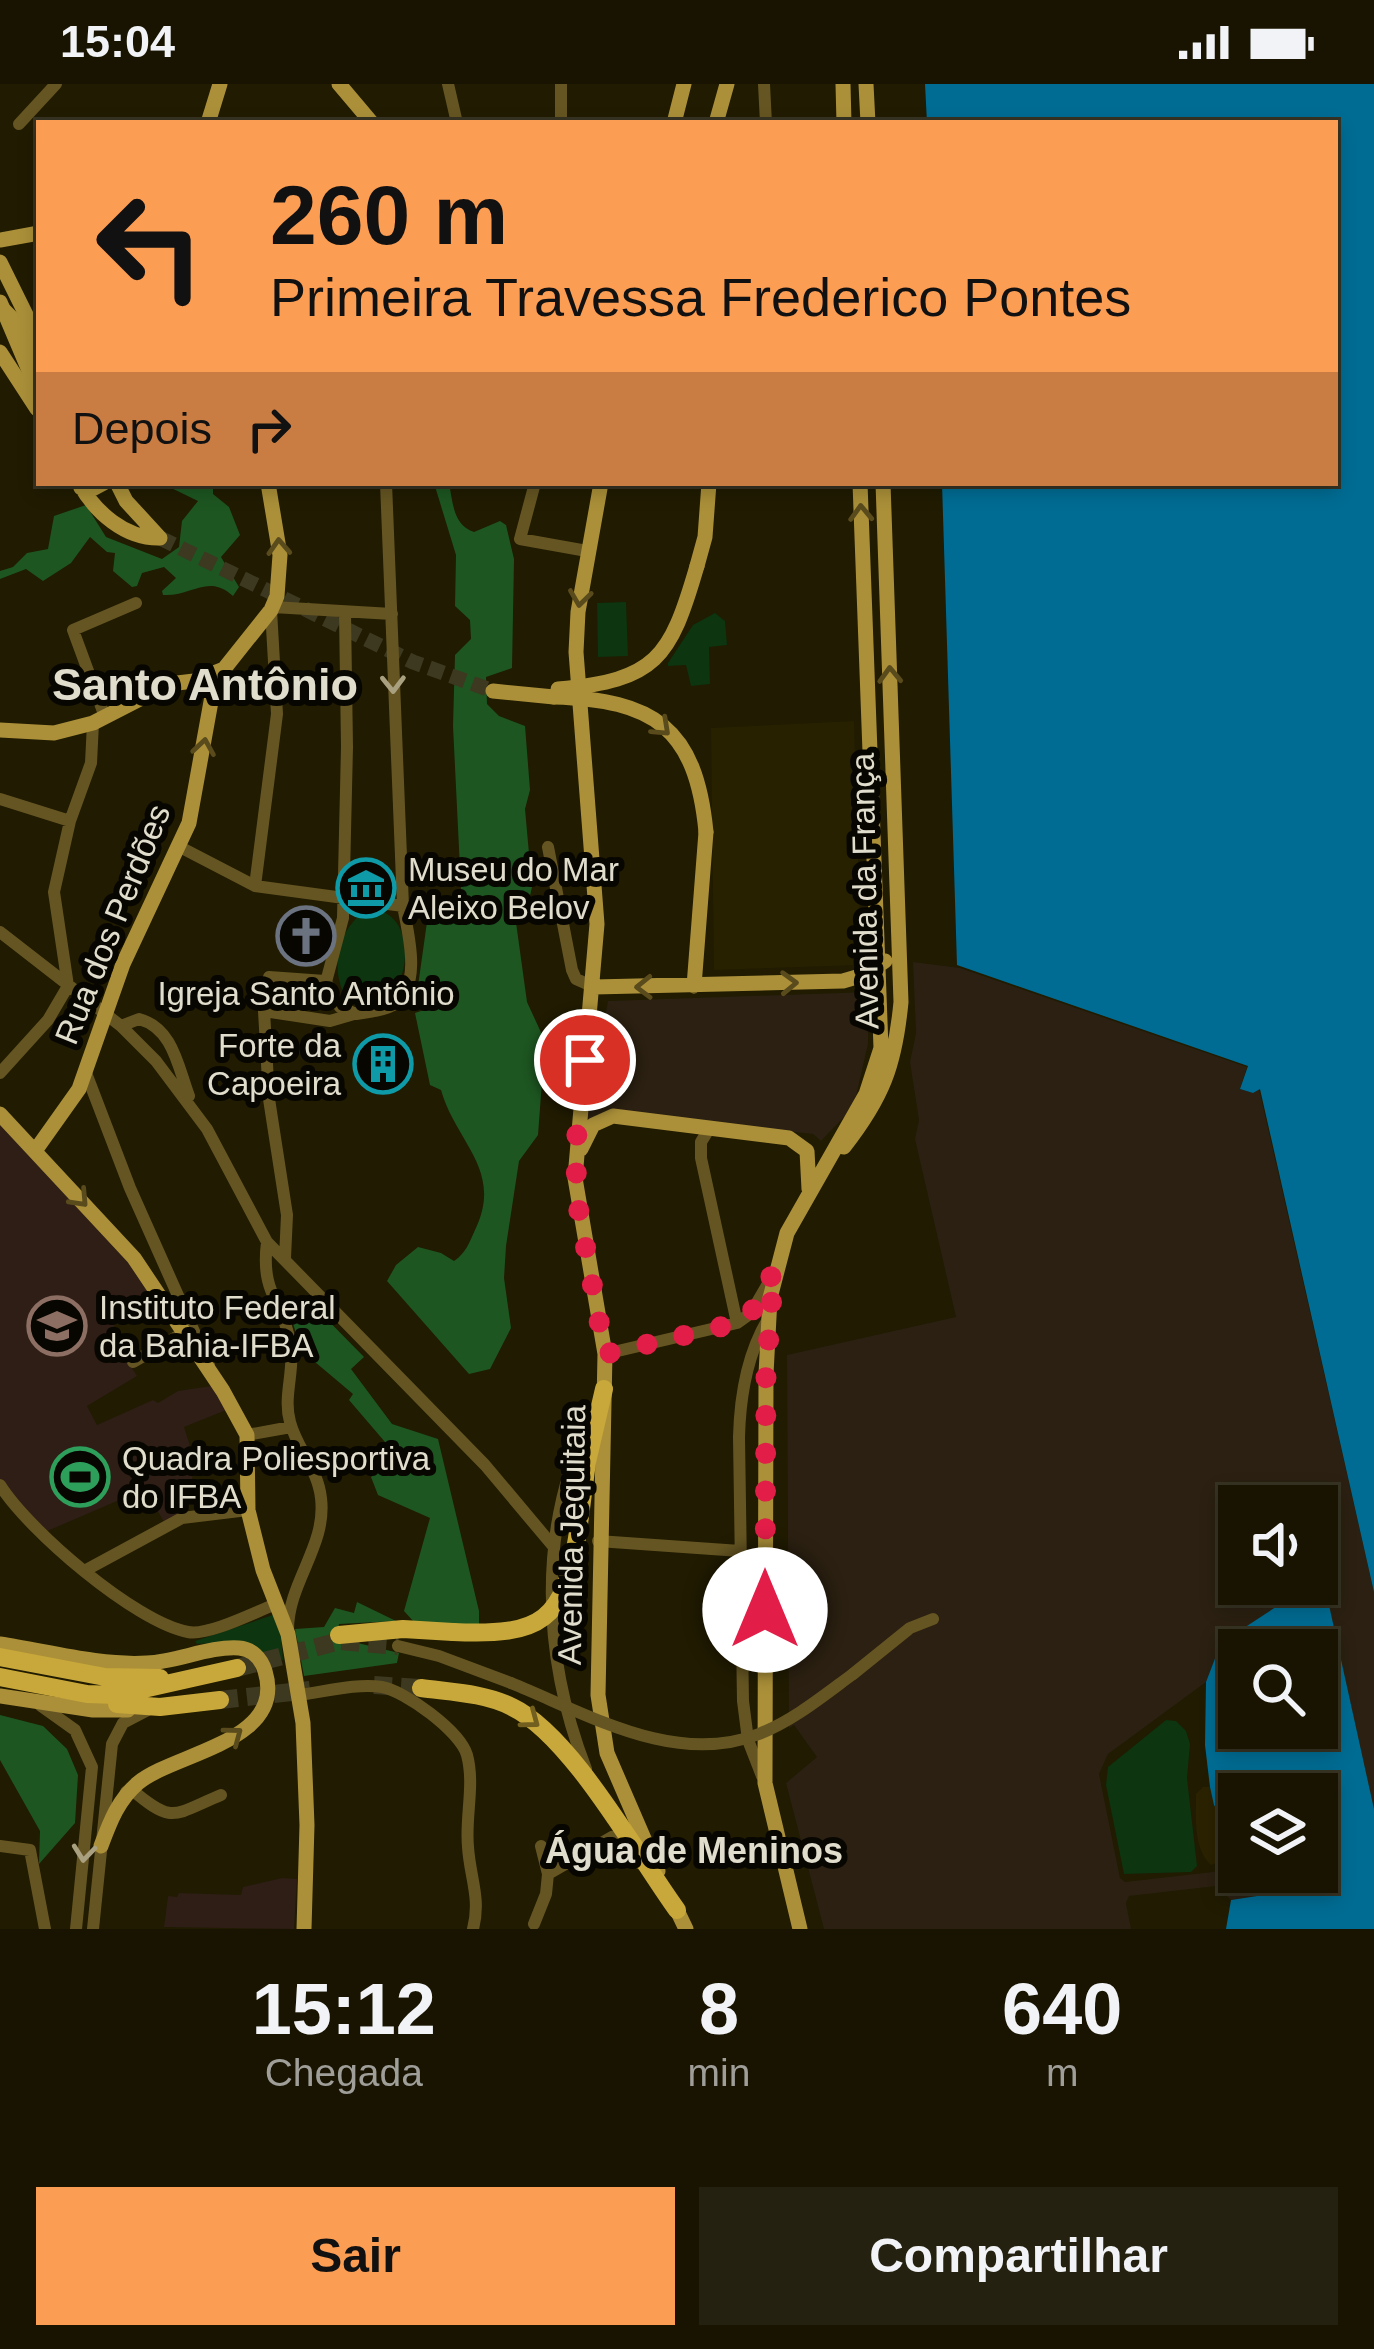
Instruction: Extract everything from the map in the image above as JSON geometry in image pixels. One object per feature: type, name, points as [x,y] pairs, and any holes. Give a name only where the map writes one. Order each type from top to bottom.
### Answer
[{"type":"highway","points":[[339,1635],[403,1629],[511,1633],[546,1615],[566,1591],[604,1389]]},
{"type":"highway","points":[[0,1651],[21,1660],[129,1679],[236,1665],[155,1698]]},
{"type":"highway","points":[[0,1677],[155,1698],[220,1700]]},
{"type":"highway","points":[[421,1688],[497,1700],[524,1712],[594,1790],[677,1910]]},
{"type":"main road","points":[[209,120],[220,84]]},
{"type":"main road","points":[[339,84],[369,120]]},
{"type":"main road","points":[[675,120],[685,84]]},
{"type":"main road","points":[[685,84],[688,120]]},
{"type":"main road","points":[[717,120],[727,84]]},
{"type":"main road","points":[[843,84],[844,120]]},
{"type":"main road","points":[[866,84],[868,120]]},
{"type":"main road","points":[[0,240],[36,233]]},
{"type":"main road","points":[[0,262],[36,335]]},
{"type":"main road","points":[[2,310],[29,308],[36,316]]},
{"type":"main road","points":[[2,310],[36,356]]},
{"type":"main road","points":[[2,310],[36,387]]},
{"type":"main road","points":[[0,352],[36,407]]},
{"type":"main road","points":[[81,486],[92,505],[110,520],[148,538],[160,538],[126,502],[118,486]]},
{"type":"main road","points":[[0,730],[54,733],[99,720],[170,684],[216,674],[272,609],[280,556],[268,486]]},
{"type":"main road","name":"Avenida Jequitaia","points":[[600,486],[575,652],[596,908],[594,987],[576,1164],[580,1217],[605,1354],[598,1541],[601,1730],[620,1787],[686,1929]]},
{"type":"main road","points":[[554,693],[622,681],[646,666],[669,639],[705,537],[709,486]]},
{"type":"main road","name":"Avenida da França","points":[[808,1192],[875,1072],[883,1024],[860,486]]},
{"type":"main road","name":"Avenida da França","points":[[808,1192],[867,1117],[891,1069],[901,1002],[883,486]]},
{"type":"main road","name":"Rua dos Perdões","points":[[35,1151],[86,1073],[123,964],[178,846],[192,806],[216,674]]},
{"type":"main road","points":[[194,681],[210,706]]},
{"type":"main road","points":[[493,691],[554,693],[632,706],[662,725],[692,768],[706,832],[694,986]]},
{"type":"main road","points":[[594,987],[843,981],[880,966],[896,945]]},
{"type":"main road","points":[[0,1114],[134,1258],[247,1435],[248,1510],[283,1603],[298,1695],[306,1777],[304,1929]]},
{"type":"main road","points":[[576,1164],[587,1130],[605,1117],[797,1142],[807,1150],[808,1192],[774,1271],[768,1318],[765,1783],[800,1929]]},
{"type":"main road","points":[[0,1651],[127,1663],[178,1660],[233,1648],[259,1658],[266,1690],[248,1726],[229,1742],[155,1772],[131,1789],[112,1814],[101,1846]]},
{"type":"main road","points":[[0,1696],[93,1710],[155,1698]]},
{"type":"street","points":[[448,84],[456,120]]},
{"type":"street","points":[[560,84],[562,120]]},
{"type":"street","points":[[764,84],[766,120]]},
{"type":"street","points":[[19,124],[48,87]]},
{"type":"street","points":[[264,1012],[330,1022],[388,1008],[407,988],[411,945],[403,905],[386,486]]},
{"type":"street","points":[[534,486],[520,539],[587,551]]},
{"type":"street","points":[[0,1072],[48,1020],[68,986],[53,904],[70,821],[91,763],[99,720],[73,630],[136,603]]},
{"type":"street","points":[[255,886],[277,714],[272,609],[392,614]]},
{"type":"street","points":[[345,614],[344,918],[326,982],[340,1006],[356,1014]]},
{"type":"street","points":[[0,799],[70,821]]},
{"type":"street","points":[[178,846],[255,886],[403,905]]},
{"type":"street","points":[[548,847],[572,970],[576,980],[594,987]]},
{"type":"street","points":[[0,932],[121,1026],[194,1108]]},
{"type":"street","points":[[285,1258],[288,1226],[264,1012],[269,977],[326,982]]},
{"type":"street","points":[[264,1012],[326,982]]},
{"type":"street","points":[[121,1026],[140,1019],[164,1034],[194,1108],[265,1239],[524,1507],[553,1546]]},
{"type":"street","points":[[86,1073],[130,1188],[211,1372]]},
{"type":"street","points":[[710,1129],[701,1142],[700,1158],[737,1323]]},
{"type":"street","points":[[265,1239],[288,1226]]},
{"type":"street","points":[[0,1485],[29,1524],[86,1570],[123,1599],[186,1632],[206,1631],[283,1603],[317,1538],[322,1516],[317,1478],[288,1414],[291,1346],[265,1278],[265,1239]]},
{"type":"street","points":[[265,1278],[271,1266],[285,1258]]},
{"type":"street","points":[[605,1354],[737,1323],[751,1313],[774,1271]]},
{"type":"street","points":[[765,1783],[748,1740],[743,1701],[740,1411],[754,1345],[768,1318]]},
{"type":"street","points":[[133,1362],[185,1332]]},
{"type":"street","points":[[594,1790],[571,1730],[554,1660],[553,1546],[575,1452],[604,1389]]},
{"type":"street","points":[[247,1435],[291,1427]]},
{"type":"street","points":[[524,1507],[541,1515],[559,1513]]},
{"type":"street","points":[[86,1570],[182,1518],[248,1510]]},
{"type":"street","points":[[598,1541],[740,1551]]},
{"type":"street","points":[[398,1646],[440,1656],[654,1739],[705,1745],[736,1741],[772,1728],[853,1674],[910,1628],[933,1619]]},
{"type":"street","points":[[298,1695],[385,1688],[459,1738],[470,1781],[468,1847],[478,1900],[473,1929]]},
{"type":"street","points":[[93,1929],[118,1728],[155,1698]]},
{"type":"street","points":[[743,1701],[765,1701]]},
{"type":"street","points":[[34,1702],[75,1730],[90,1758],[76,1929]]},
{"type":"street","points":[[92,1777],[107,1793]]},
{"type":"street","points":[[107,1793],[131,1789],[160,1813],[171,1815],[220,1795]]},
{"type":"street","points":[[548,1874],[612,1837],[631,1859],[645,1866]]},
{"type":"street","points":[[0,1846],[30,1850],[44,1929]]},
{"type":"street","points":[[534,1924],[548,1874],[541,1846]]},
{"type":"shaded area","points":[[854,721],[861,965],[714,970],[711,728]]},
{"type":"shaded area","points":[[913,962],[960,968],[1247,1067],[1240,1089],[1253,1093],[1259,1089],[1374,1592],[1374,1809],[1338,1629],[1334,1629],[1329,1605],[1338,1605],[1338,1485],[1218,1485],[1218,1605],[1278,1605],[1243,1629],[1218,1629],[1218,1653],[1206,1682],[1108,1754],[1099,1774],[1120,1878],[1125,1882],[1218,1871],[1218,1888],[1129,1896],[1131,1929],[824,1929],[786,1783],[817,1757],[794,1725],[789,1728],[787,1355],[956,1317],[915,1139],[919,1120],[910,1062],[916,1033]]},
{"type":"shaded area","points":[[869,992],[868,1044],[856,1096],[821,1141],[813,1134],[608,1111],[585,1126],[608,1001]]},
{"type":"shaded area","name":"Instituto Federal da Bahia-IFBA","points":[[0,1123],[137,1267],[154,1299],[108,1330],[137,1376],[87,1406],[97,1425],[178,1391],[211,1386],[229,1409],[184,1427],[192,1452],[192,1480],[182,1481],[184,1511],[164,1522],[145,1489],[45,1532],[0,1480]]},
{"type":"shaded area","points":[[297,1879],[294,1929],[164,1927],[168,1896],[241,1895],[243,1887]]},
{"type":"shaded area","points":[[1224,1893],[1278,1893],[1231,1900]]},
{"type":"green space","points":[[167,486],[213,486],[213,494],[229,507],[240,535],[221,557],[239,587],[233,596],[215,586],[163,595],[176,578],[164,567],[142,573],[132,587],[113,571],[115,553],[90,537],[71,563],[43,581],[26,569],[0,579],[0,571],[13,567],[27,553],[48,549],[54,516],[86,505],[106,537],[162,559],[179,547],[182,521],[198,501]]},
{"type":"green space","points":[[435,486],[450,486],[455,512],[467,529],[474,532],[500,521],[506,525],[514,559],[512,668],[486,677],[487,704],[499,716],[525,726],[530,790],[525,809],[532,887],[530,896],[514,908],[527,1002],[545,1041],[538,1135],[519,1161],[506,1246],[504,1278],[511,1328],[490,1369],[469,1374],[387,1281],[396,1265],[418,1247],[454,1261],[458,1258],[475,1230],[484,1190],[475,1157],[441,1090],[430,1085],[415,1013],[424,1010],[421,993],[417,993],[427,922],[446,909],[461,889],[453,726],[455,655],[471,639],[470,620],[455,606],[456,555]]},
{"type":"green space","points":[[626,602],[628,656],[598,657],[597,603]]},
{"type":"green space","points":[[715,613],[725,621],[727,645],[709,647],[710,684],[691,686],[686,665],[668,663],[693,625]]},
{"type":"green space","points":[[369,909],[388,914],[400,928],[405,947],[397,987],[384,1000],[367,1005],[346,998],[338,961],[350,926]]},
{"type":"green space","points":[[310,1302],[364,1357],[351,1369],[392,1424],[438,1439],[479,1627],[414,1622],[404,1611],[430,1518],[378,1495],[371,1477],[397,1456],[349,1400],[353,1394],[315,1362],[311,1336],[297,1337],[287,1303]]},
{"type":"green space","name":"Quadra Poliesportiva do IFBA","points":[[81,1447],[104,1494],[79,1507],[56,1460]]},
{"type":"green space","points":[[357,1602],[396,1621],[339,1624],[337,1638],[399,1653],[397,1663],[304,1676],[295,1629],[324,1627],[335,1608],[354,1613]]},
{"type":"green space","points":[[273,1615],[283,1660],[265,1656],[243,1641],[195,1641]]},
{"type":"green space","points":[[0,1715],[43,1726],[67,1749],[78,1775],[75,1823],[39,1864],[40,1831],[0,1760]]},
{"type":"green space","points":[[1166,1720],[1176,1721],[1186,1731],[1190,1744],[1187,1778],[1197,1866],[1191,1872],[1124,1874],[1106,1785],[1108,1767]]},
{"type":"sand","points":[[1210,1787],[1218,1807],[1218,1862],[1211,1865],[1197,1832],[1196,1794]]},
{"type":"water","points":[[925,84],[1374,84],[1374,1592],[1260,1089],[1253,1093],[1240,1089],[1248,1066],[957,965],[942,486],[1338,486],[1338,120],[927,120]]},
{"type":"water","points":[[1279,1605],[1329,1605],[1334,1629],[1242,1629]]},
{"type":"water","points":[[1338,1646],[1374,1809],[1374,1929],[1226,1929],[1231,1900],[1278,1893],[1338,1893],[1338,1773],[1218,1773],[1218,1811],[1205,1745],[1206,1682],[1218,1651],[1218,1749],[1338,1749]]},
{"type":"tunnel","points":[[160,538],[413,662],[493,691]]},
{"type":"tunnel","points":[[237,1668],[340,1641],[398,1646]]},
{"type":"tunnel","points":[[374,1685],[421,1688]]},
{"type":"tunnel","points":[[220,1700],[310,1690]]},
{"type":"place","name":"Museu do Mar Aleixo Belov","points":[[366,888]]},
{"type":"place","name":"Igreja Santo Antônio","points":[[306,936]]},
{"type":"place","name":"Forte da Capoeira","points":[[383,1064]]},
{"type":"place","name":"Instituto Federal da Bahia-IFBA","points":[[57,1326]]},
{"type":"place","name":"Quadra Poliesportiva do IFBA","points":[[80,1477]]},
{"type":"district","name":"Santo Antônio","points":[[205,684]]},
{"type":"district","name":"Água de Meninos","points":[[694,1850]]},
{"type":"route","points":[[585,1060],[577,1123],[576,1195],[605,1354],[737,1323],[751,1313],[774,1271],[766,1374],[765,1610]]}]
